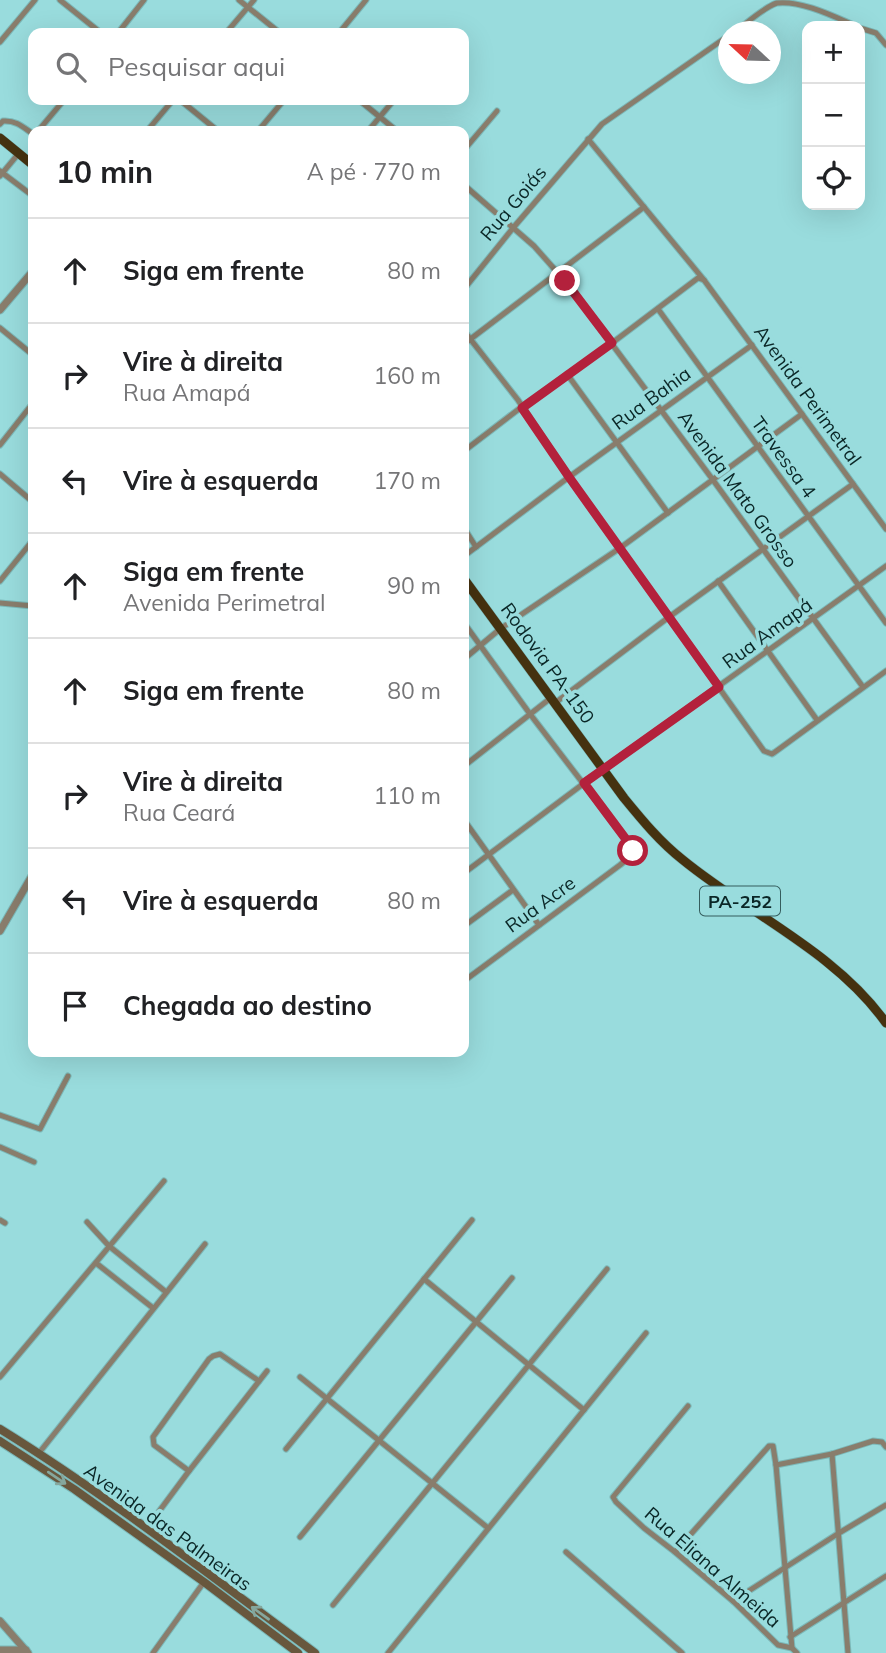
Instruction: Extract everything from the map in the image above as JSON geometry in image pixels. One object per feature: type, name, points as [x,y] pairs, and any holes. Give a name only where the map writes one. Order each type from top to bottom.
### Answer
[{"type":"highway","points":[[0,138],[28,161]]},
{"type":"highway","name":"Rodovia PA-150","points":[[469,586],[603,769]]},
{"type":"highway","name":"PA-252","points":[[603,769],[641,819],[666,846],[831,966],[863,995],[886,1023]]},
{"type":"main road","name":"Avenida das Palmeiras","points":[[0,1429],[39,1453],[316,1653]]},
{"type":"main road","name":"Avenida das Palmeiras","points":[[0,1441],[64,1482],[298,1653]]},
{"type":"street","points":[[0,42],[35,0]]},
{"type":"street","points":[[60,0],[95,28]]},
{"type":"street","points":[[122,28],[144,0]]},
{"type":"street","points":[[239,0],[274,28]]},
{"type":"street","points":[[230,28],[254,0]]},
{"type":"street","points":[[343,28],[366,0]]},
{"type":"street","points":[[751,21],[775,4],[786,1],[804,3],[844,21]]},
{"type":"street","points":[[865,29],[876,33],[886,45]]},
{"type":"street","name":"Rua Goiás","points":[[469,283],[602,124],[718,44]]},
{"type":"street","points":[[42,126],[60,105]]},
{"type":"street","points":[[151,126],[169,105]]},
{"type":"street","points":[[186,105],[212,126]]},
{"type":"street","points":[[262,126],[280,105]]},
{"type":"street","points":[[365,105],[391,126]]},
{"type":"street","points":[[372,126],[390,105]]},
{"type":"street","points":[[469,144],[497,111]]},
{"type":"street","points":[[0,124],[3,121],[11,121],[28,130]]},
{"type":"street","name":"Avenida Perimetral","points":[[588,139],[704,280],[886,529]]},
{"type":"street","points":[[19,153],[1,174],[28,193]]},
{"type":"street","points":[[469,189],[513,228]]},
{"type":"street","points":[[471,340],[644,207]]},
{"type":"street","name":"Avenida Mato Grosso","points":[[513,228],[534,246],[558,273],[612,343],[863,687]]},
{"type":"street","points":[[0,310],[28,277]]},
{"type":"street","points":[[469,447],[698,278],[704,280]]},
{"type":"street","name":"Travessa 4","points":[[658,309],[886,623]]},
{"type":"street","points":[[0,328],[28,351]]},
{"type":"street","points":[[469,337],[522,408],[764,751],[772,754],[886,671]]},
{"type":"street","name":"Rua Bahia","points":[[469,552],[752,345]]},
{"type":"street","points":[[567,374],[668,513]]},
{"type":"street","points":[[0,444],[28,409]]},
{"type":"street","points":[[469,655],[500,629],[620,548],[802,414]]},
{"type":"street","points":[[0,474],[28,498]]},
{"type":"street","points":[[469,762],[530,714],[554,700],[853,484]]},
{"type":"street","points":[[469,536],[476,547]]},
{"type":"street","points":[[0,581],[28,546]]},
{"type":"street","name":"Rua Amapá","points":[[469,869],[603,769],[886,566]]},
{"type":"street","points":[[718,582],[817,720]]},
{"type":"street","points":[[0,603],[28,606]]},
{"type":"street","points":[[469,630],[584,783]]},
{"type":"street","name":"Rua Acre","points":[[469,977],[631,856],[631,846],[584,783]]},
{"type":"street","points":[[469,827],[539,925]]},
{"type":"street","points":[[0,931],[28,883]]},
{"type":"street","points":[[469,922],[513,890]]},
{"type":"street","points":[[0,1115],[40,1129],[68,1076]]},
{"type":"street","points":[[0,1147],[34,1162]]},
{"type":"street","points":[[0,1377],[164,1181]]},
{"type":"street","points":[[286,1449],[472,1220]]},
{"type":"street","points":[[87,1223],[109,1246],[166,1292]]},
{"type":"street","points":[[39,1453],[205,1244]]},
{"type":"street","points":[[96,1263],[153,1308]]},
{"type":"street","points":[[333,1605],[607,1269]]},
{"type":"street","points":[[300,1537],[512,1278]]},
{"type":"street","points":[[424,1279],[584,1410]]},
{"type":"street","points":[[388,1653],[646,1333]]},
{"type":"street","points":[[189,1471],[154,1445],[153,1437],[209,1359],[220,1354],[259,1381]]},
{"type":"street","points":[[146,1530],[267,1371]]},
{"type":"street","points":[[300,1377],[488,1528]]},
{"type":"street","name":"Rua Eliana Almeida","points":[[688,1406],[613,1497],[644,1528],[733,1601],[778,1645],[792,1648],[797,1653]]},
{"type":"street","points":[[776,1465],[832,1454],[873,1441],[882,1442],[886,1447]]},
{"type":"street","points":[[675,1552],[772,1445],[792,1648]]},
{"type":"street","points":[[832,1454],[848,1653]]},
{"type":"street","points":[[733,1601],[886,1505]]},
{"type":"street","points":[[566,1552],[682,1653]]},
{"type":"street","points":[[790,1637],[886,1576]]},
{"type":"street","points":[[153,1653],[204,1582]]},
{"type":"street","points":[[0,1621],[27,1652]]},
{"type":"street","points":[[0,1650],[27,1652]]},
{"type":"route","points":[[565,281],[612,343],[522,408],[719,687],[584,783],[633,851]]}]
